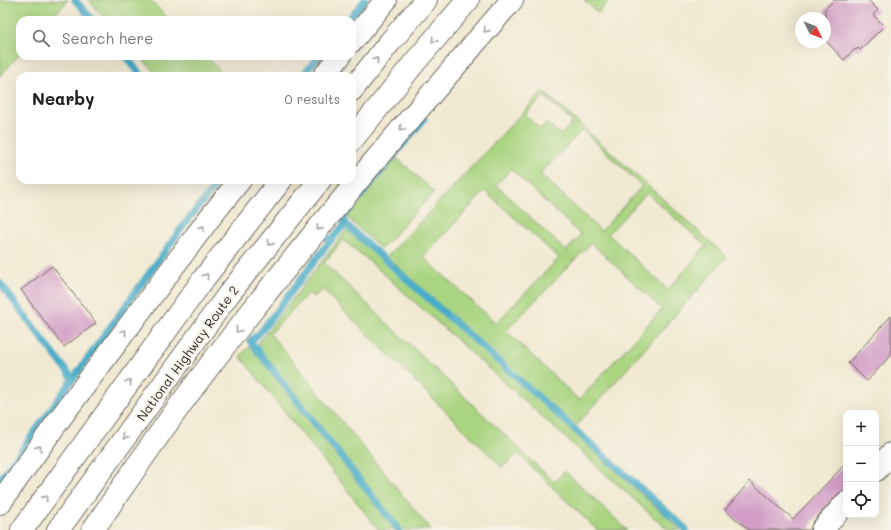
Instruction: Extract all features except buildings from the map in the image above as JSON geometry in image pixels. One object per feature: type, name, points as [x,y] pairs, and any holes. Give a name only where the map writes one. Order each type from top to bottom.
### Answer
[{"type":"main road","points":[[356,36],[386,0]]},
{"type":"main road","points":[[356,85],[426,0]]},
{"type":"main road","points":[[356,135],[415,62],[468,0]]},
{"type":"main road","points":[[356,183],[399,131],[512,0]]},
{"type":"main road","points":[[327,72],[337,60]]},
{"type":"main road","points":[[0,503],[75,398],[208,220],[237,184]]},
{"type":"main road","points":[[22,530],[205,277],[278,184]]},
{"type":"main road","name":"National Highway Route 2","points":[[58,530],[228,295],[317,184]]},
{"type":"main road","points":[[93,530],[146,453],[201,378],[272,286],[356,184]]},
{"type":"main road","points":[[879,467],[891,454]]},
{"type":"main road","points":[[822,530],[843,507]]},
{"type":"green space","points":[[0,0],[68,0],[54,16],[16,16],[16,58],[0,76]]},
{"type":"green space","points":[[88,0],[150,0],[166,16],[103,16]]},
{"type":"green space","points":[[584,0],[610,0],[598,13]]},
{"type":"green space","points":[[144,60],[210,60],[222,72],[154,72]]},
{"type":"green space","points":[[543,91],[727,257],[575,427],[387,257]],"holes":[[[544,96],[573,122],[561,135],[547,123],[540,129],[525,115]],[[582,130],[642,186],[601,231],[540,174]],[[511,169],[581,235],[566,251],[496,185]],[[485,191],[559,258],[496,323],[423,257]],[[647,193],[706,246],[668,290],[608,234]],[[591,243],[662,309],[579,400],[506,331]]]},
{"type":"green space","points":[[397,158],[434,192],[381,249],[347,217]]},
{"type":"green space","points":[[348,228],[681,530],[668,530],[366,258],[343,240],[324,263],[554,482],[565,471],[627,530],[597,530],[518,454],[502,467],[323,290],[313,297],[308,293],[270,334],[431,530],[402,530],[256,346]]},
{"type":"green space","points":[[250,346],[395,530],[379,530],[240,356]]},
{"type":"waterway","points":[[75,0],[89,16]]},
{"type":"waterway","points":[[351,16],[365,0]]},
{"type":"waterway","points":[[128,60],[139,72]]},
{"type":"waterway","points":[[305,72],[316,60]]},
{"type":"waterway","points":[[345,224],[343,217],[424,119]]},
{"type":"waterway","points":[[0,480],[186,222],[217,184]]},
{"type":"waterway","points":[[327,238],[330,241],[345,224],[686,530]]},
{"type":"waterway","points":[[330,241],[259,334],[250,341],[399,530]]},
{"type":"waterway","points":[[0,283],[73,379]]}]
